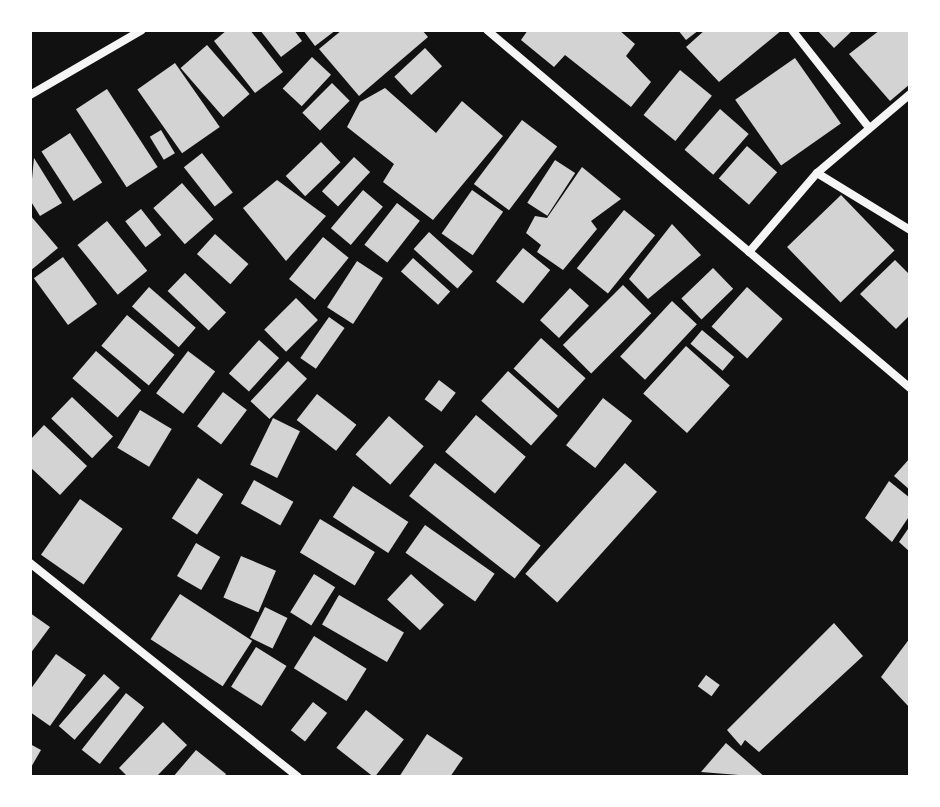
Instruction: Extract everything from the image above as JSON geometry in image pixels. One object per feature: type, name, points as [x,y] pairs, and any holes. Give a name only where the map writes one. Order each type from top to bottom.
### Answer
[{"type":"street","points":[[30,95],[142,30]]},
{"type":"street","points":[[487,30],[910,388]]},
{"type":"street","points":[[792,30],[867,125]]},
{"type":"street","points":[[749,252],[817,173],[867,125],[910,94]]},
{"type":"street","points":[[817,173],[910,230]]},
{"type":"street","points":[[30,563],[298,777]]},
{"type":"building","points":[[227,30],[250,30],[283,72],[255,93],[214,41]]},
{"type":"building","points":[[260,30],[294,30],[302,41],[281,57]]},
{"type":"building","points":[[303,30],[336,30],[315,46]]},
{"type":"building","points":[[342,30],[422,30],[428,37],[359,96],[319,49]]},
{"type":"building","points":[[528,30],[619,30],[635,44],[626,56],[651,82],[631,107],[565,55],[554,67],[521,40]]},
{"type":"building","points":[[678,30],[699,30],[686,40]]},
{"type":"building","points":[[705,30],[782,30],[719,82],[686,47]]},
{"type":"building","points":[[817,30],[853,30],[834,48]]},
{"type":"building","points":[[880,30],[910,30],[910,84],[890,101],[849,54]]},
{"type":"building","points":[[207,45],[250,94],[223,117],[181,68]]},
{"type":"building","points":[[425,48],[442,66],[411,95],[394,77]]},
{"type":"building","points":[[312,57],[331,75],[302,106],[283,88]]},
{"type":"building","points":[[795,58],[841,124],[781,165],[735,100]]},
{"type":"building","points":[[175,63],[220,127],[182,153],[137,89]]},
{"type":"building","points":[[680,70],[712,96],[675,141],[643,115]]},
{"type":"building","points":[[332,83],[350,101],[320,130],[302,113]]},
{"type":"building","points":[[385,88],[436,133],[462,101],[503,136],[433,220],[383,182],[394,164],[347,127],[360,102]]},
{"type":"building","points":[[107,89],[158,167],[127,187],[76,109]]},
{"type":"building","points":[[720,109],[749,134],[713,175],[685,150]]},
{"type":"building","points":[[522,120],[557,146],[509,210],[474,184]]},
{"type":"building","points":[[161,130],[175,153],[164,160],[150,137]]},
{"type":"building","points":[[70,133],[102,182],[74,201],[41,152]]},
{"type":"building","points":[[321,142],[340,162],[305,196],[286,176]]},
{"type":"building","points":[[747,146],[777,172],[749,205],[719,178]]},
{"type":"building","points":[[202,153],[233,192],[215,207],[184,167]]},
{"type":"building","points":[[354,157],[370,172],[338,206],[322,191]]},
{"type":"building","points":[[34,158],[62,203],[40,216],[30,200]]},
{"type":"building","points":[[555,160],[575,173],[547,216],[527,203]]},
{"type":"building","points":[[582,167],[621,199],[591,221],[597,229],[563,270],[537,252],[541,245],[526,233],[535,216],[547,218]]},
{"type":"building","points":[[277,180],[326,216],[286,261],[243,208]]},
{"type":"building","points":[[182,183],[213,219],[185,244],[153,208]]},
{"type":"building","points":[[363,190],[383,207],[351,245],[331,228]]},
{"type":"building","points":[[472,190],[503,212],[473,255],[442,233]]},
{"type":"building","points":[[841,195],[894,250],[841,302],[787,247]]},
{"type":"building","points":[[397,203],[420,221],[387,263],[364,245]]},
{"type":"building","points":[[141,209],[161,235],[146,247],[125,221]]},
{"type":"building","points":[[624,210],[655,235],[608,293],[577,268]]},
{"type":"building","points":[[30,215],[58,248],[30,271]]},
{"type":"building","points":[[107,221],[147,271],[118,295],[77,245]]},
{"type":"building","points":[[672,224],[701,255],[648,299],[629,279]]},
{"type":"building","points":[[429,232],[473,271],[457,289],[414,249]]},
{"type":"building","points":[[215,234],[248,264],[230,284],[197,254]]},
{"type":"building","points":[[323,237],[349,258],[315,300],[289,279]]},
{"type":"building","points":[[523,248],[550,270],[523,303],[496,281]]},
{"type":"building","points":[[63,257],[97,304],[68,325],[34,278]]},
{"type":"building","points":[[413,258],[450,291],[438,305],[401,271]]},
{"type":"building","points":[[895,260],[910,275],[910,315],[896,329],[860,294]]},
{"type":"building","points":[[357,261],[383,278],[353,324],[327,307]]},
{"type":"building","points":[[713,268],[733,289],[701,319],[681,299]]},
{"type":"building","points":[[185,273],[226,313],[209,331],[168,291]]},
{"type":"building","points":[[623,285],[651,313],[591,373],[563,345]]},
{"type":"building","points":[[149,287],[196,328],[179,347],[132,307]]},
{"type":"building","points":[[747,287],[783,319],[747,359],[712,326]]},
{"type":"building","points":[[570,288],[589,306],[559,338],[540,320]]},
{"type":"building","points":[[296,298],[318,320],[286,352],[264,330]]},
{"type":"building","points":[[672,301],[697,324],[645,380],[620,357]]},
{"type":"building","points":[[127,315],[174,355],[149,385],[101,346]]},
{"type":"building","points":[[329,317],[345,328],[316,369],[300,358]]},
{"type":"building","points":[[702,330],[734,357],[723,371],[690,344]]},
{"type":"building","points":[[541,338],[586,378],[558,409],[514,368]]},
{"type":"building","points":[[259,340],[279,358],[249,392],[229,373]]},
{"type":"building","points":[[686,346],[730,385],[687,433],[643,394]]},
{"type":"building","points":[[96,351],[141,390],[118,418],[72,378]]},
{"type":"building","points":[[188,351],[215,371],[183,414],[156,393]]},
{"type":"building","points":[[288,361],[307,379],[270,419],[250,401]]},
{"type":"building","points":[[508,371],[558,416],[531,446],[481,401]]},
{"type":"building","points":[[439,380],[456,393],[441,412],[425,399]]},
{"type":"building","points":[[223,392],[247,410],[221,444],[197,426]]},
{"type":"building","points":[[317,394],[356,425],[336,451],[297,420]]},
{"type":"building","points":[[72,397],[113,437],[92,458],[51,419]]},
{"type":"building","points":[[603,398],[632,421],[595,468],[566,445]]},
{"type":"building","points":[[140,410],[172,429],[149,467],[117,448]]},
{"type":"building","points":[[476,415],[526,457],[495,494],[445,452]]},
{"type":"building","points":[[389,416],[424,446],[390,485],[356,454]]},
{"type":"building","points":[[273,418],[300,431],[277,478],[250,465]]},
{"type":"building","points":[[44,425],[87,466],[60,495],[30,467],[30,440]]},
{"type":"building","points":[[910,458],[910,490],[894,476]]},
{"type":"building","points":[[435,463],[541,545],[515,579],[409,496]]},
{"type":"building","points":[[625,463],[657,492],[557,603],[525,574]]},
{"type":"building","points":[[198,478],[223,494],[197,535],[172,518]]},
{"type":"building","points":[[254,480],[293,502],[280,525],[241,504]]},
{"type":"building","points":[[889,481],[910,498],[910,515],[892,542],[865,518]]},
{"type":"building","points":[[353,486],[408,522],[388,553],[333,517]]},
{"type":"building","points":[[80,499],[123,529],[84,585],[41,555]]},
{"type":"building","points":[[320,519],[375,552],[355,585],[300,552]]},
{"type":"building","points":[[425,525],[495,574],[475,602],[405,553]]},
{"type":"building","points":[[910,526],[910,552],[899,542]]},
{"type":"building","points":[[196,543],[220,557],[201,590],[177,576]]},
{"type":"building","points":[[241,556],[276,571],[258,612],[223,597]]},
{"type":"building","points":[[314,574],[335,587],[311,625],[290,612]]},
{"type":"building","points":[[411,574],[444,605],[420,630],[387,600]]},
{"type":"building","points":[[180,594],[252,641],[223,686],[151,639]]},
{"type":"building","points":[[339,595],[404,632],[387,662],[322,624]]},
{"type":"building","points":[[265,607],[287,618],[273,649],[250,638]]},
{"type":"building","points":[[30,613],[50,627],[30,654]]},
{"type":"building","points":[[834,623],[863,656],[759,752],[745,740],[741,746],[727,730]]},
{"type":"building","points":[[314,636],[367,669],[346,701],[294,668]]},
{"type":"building","points":[[910,638],[910,708],[881,677]]},
{"type":"building","points":[[256,647],[287,666],[262,706],[231,687]]},
{"type":"building","points":[[56,654],[86,675],[50,726],[30,712],[30,690]]},
{"type":"building","points":[[104,674],[120,688],[75,740],[59,726]]},
{"type":"building","points":[[706,675],[720,685],[712,696],[698,686]]},
{"type":"building","points":[[126,693],[144,707],[100,764],[82,750]]},
{"type":"building","points":[[313,702],[327,713],[305,741],[291,730]]},
{"type":"building","points":[[366,710],[404,740],[375,777],[336,748]]},
{"type":"building","points":[[163,722],[187,745],[156,777],[128,777],[119,768]]},
{"type":"building","points":[[427,734],[463,758],[450,777],[399,777]]},
{"type":"building","points":[[726,743],[765,777],[701,772]]},
{"type":"building","points":[[30,744],[41,750],[30,769]]},
{"type":"building","points":[[196,750],[226,774],[224,777],[173,777]]}]
